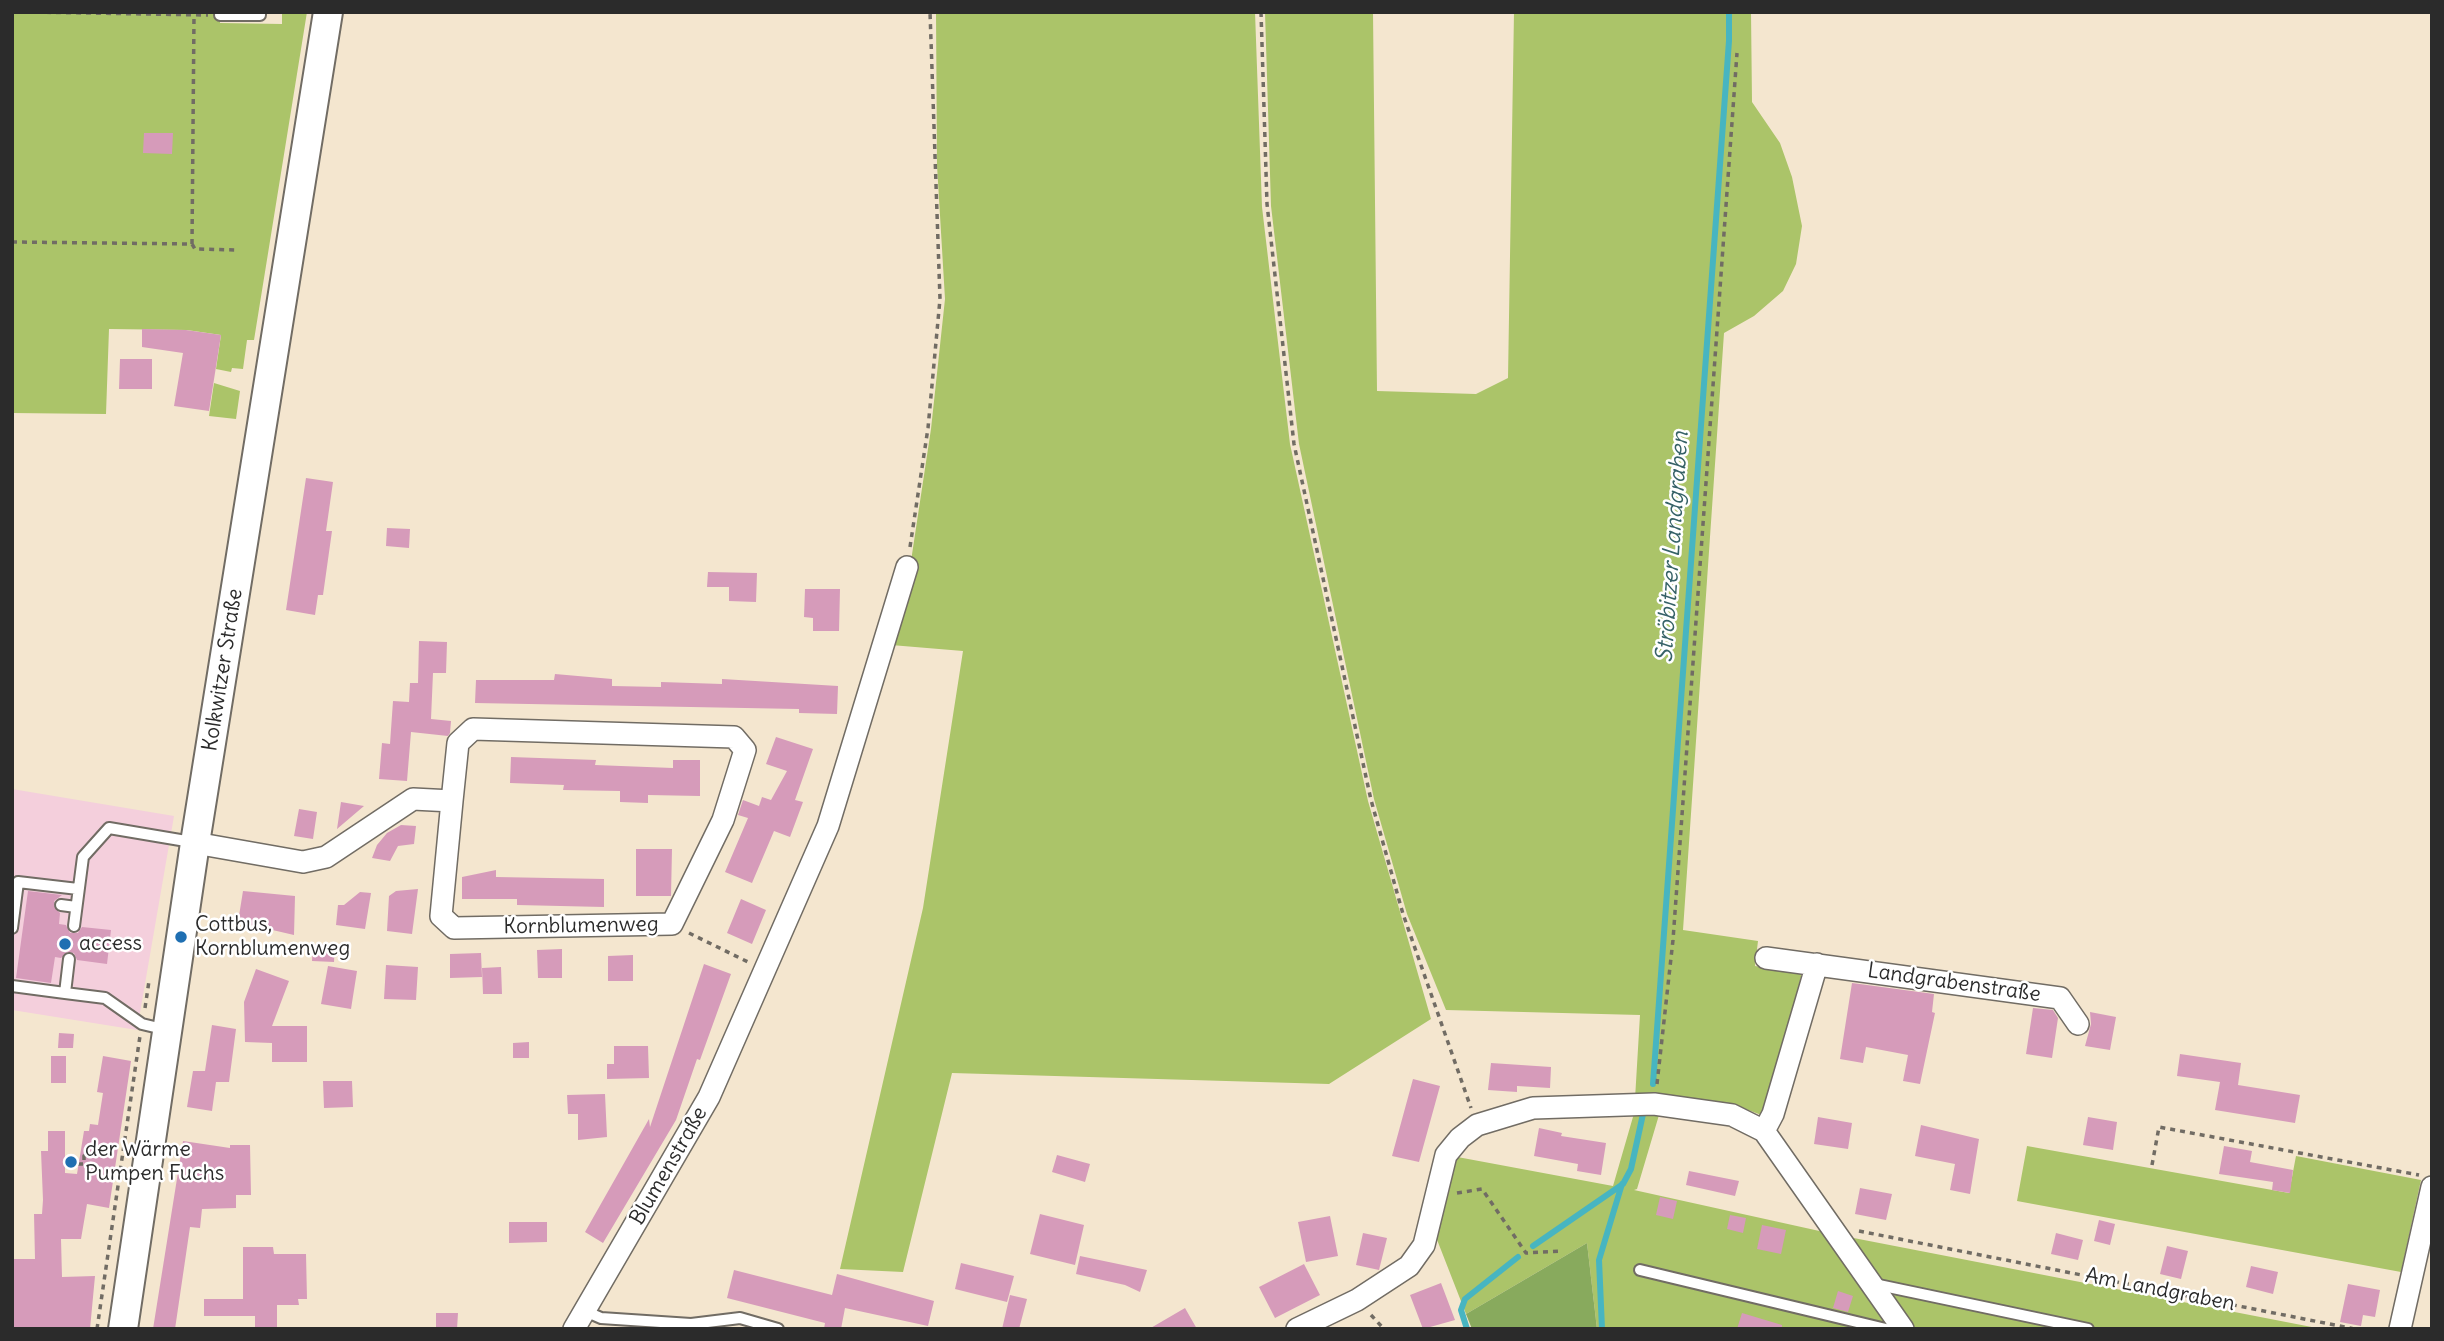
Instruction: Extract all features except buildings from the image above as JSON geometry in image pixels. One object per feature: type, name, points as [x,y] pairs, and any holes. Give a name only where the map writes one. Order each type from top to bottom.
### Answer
[{"type":"main road","name":"Kolkwitzer Straße","points":[[122,1329],[195,843],[328,12]]},
{"type":"street","name":"Blumenstraße","points":[[580,1320],[709,1097],[828,826],[907,567]]},
{"type":"street","name":"Kornblumenweg","points":[[473,729],[734,737],[745,750],[723,820],[672,924],[454,928],[440,916],[452,801],[458,743],[473,729]]},
{"type":"street","points":[[195,843],[303,862],[326,857],[413,799],[452,801]]},
{"type":"street","name":"Landgrabenstraße","points":[[1766,958],[2060,998],[2078,1024]]},
{"type":"street","points":[[1764,1130],[1773,1114],[1817,964]]},
{"type":"street","points":[[1297,1329],[1357,1300],[1409,1266],[1424,1245],[1447,1155],[1460,1138],[1477,1125],[1533,1108],[1654,1104],[1732,1115],[1764,1130],[1836,1228],[1903,1329]]},
{"type":"street","points":[[2400,1329],[2432,1187]]},
{"type":"lane","points":[[220,15],[260,15],[260,12]]},
{"type":"lane","points":[[74,926],[83,857],[109,828],[195,843]]},
{"type":"lane","points":[[12,928],[21,900],[18,882],[78,889]]},
{"type":"lane","points":[[61,905],[76,907]]},
{"type":"lane","points":[[65,993],[69,959]]},
{"type":"lane","points":[[12,986],[105,998],[142,1024],[167,1030]]},
{"type":"lane","points":[[1640,1270],[1886,1329]]},
{"type":"lane","points":[[1871,1283],[2088,1329]]},
{"type":"lane","points":[[580,1320],[601,1318],[691,1324],[740,1318],[778,1329]]},
{"type":"path","points":[[26,12],[220,15]]},
{"type":"path","points":[[907,567],[928,428],[940,299],[930,12]]},
{"type":"path","points":[[1261,12],[1267,204],[1294,444],[1371,800],[1403,914],[1477,1125]]},
{"type":"path","points":[[194,15],[192,244],[195,249],[237,250]]},
{"type":"path","points":[[1654,1104],[1673,940],[1737,53]]},
{"type":"path","points":[[12,242],[192,244]]},
{"type":"path","points":[[672,924],[764,970]]},
{"type":"path","points":[[2152,1165],[2159,1128],[2432,1177]]},
{"type":"path","points":[[78,1164],[84,1164],[84,1156],[92,1156],[93,1153]]},
{"type":"path","points":[[1437,1196],[1482,1189],[1526,1253],[1562,1251]]},
{"type":"path","name":"Am Landgraben","points":[[1836,1228],[2355,1329]]},
{"type":"shaded area","points":[[12,789],[174,816],[137,1030],[12,1010]]},
{"type":"green space","points":[[12,12],[220,12],[220,23],[282,24],[282,12],[307,12],[254,340],[247,340],[243,369],[232,368],[231,372],[216,369],[221,335],[187,330],[109,329],[106,414],[12,413]]},
{"type":"green space","points":[[936,12],[1255,12],[1262,207],[1290,444],[1368,801],[1431,1019],[1329,1084],[952,1073],[903,1272],[840,1269],[923,908],[963,651],[891,645],[911,561],[931,429],[945,299],[937,165]]},
{"type":"green space","points":[[1265,12],[1373,12],[1377,391],[1476,394],[1508,378],[1514,12],[1751,12],[1752,102],[1780,143],[1792,177],[1802,226],[1796,264],[1783,291],[1754,316],[1724,333],[1683,930],[1758,941],[1755,966],[1802,973],[1764,1116],[1735,1105],[1635,1099],[1640,1015],[1446,1010],[1407,914],[1374,799],[1299,444],[1271,206]]},
{"type":"green space","points":[[214,383],[240,391],[236,419],[209,416]]},
{"type":"green space","points":[[1635,1110],[1659,1115],[1637,1189],[1634,1190],[1833,1234],[2322,1329],[1597,1329],[1587,1243],[1466,1314],[1434,1232],[1452,1156],[1613,1186]]},
{"type":"green space","points":[[2027,1146],[2289,1193],[2296,1156],[2421,1180],[2401,1272],[2017,1201]]},
{"type":"green space","points":[[1587,1243],[1597,1329],[1472,1329],[1466,1314]]},
{"type":"waterway","name":"Ströbitzer Landgraben","points":[[1653,1084],[1729,12]]},
{"type":"waterway","name":"Ströbitzer Landgraben","points":[[1533,1246],[1623,1184],[1631,1169],[1643,1114]]},
{"type":"waterway","points":[[1602,1329],[1599,1260],[1622,1184]]},
{"type":"waterway","name":"Ströbitzer Landgraben","points":[[1467,1329],[1461,1310],[1465,1299],[1518,1257]]},
{"type":"place","name":"Cottbus, Kornblumenweg","points":[[181,937]]},
{"type":"place","name":"access","points":[[65,944]]},
{"type":"place","name":"der Wärme Pumpen Fuchs","points":[[71,1162]]}]
